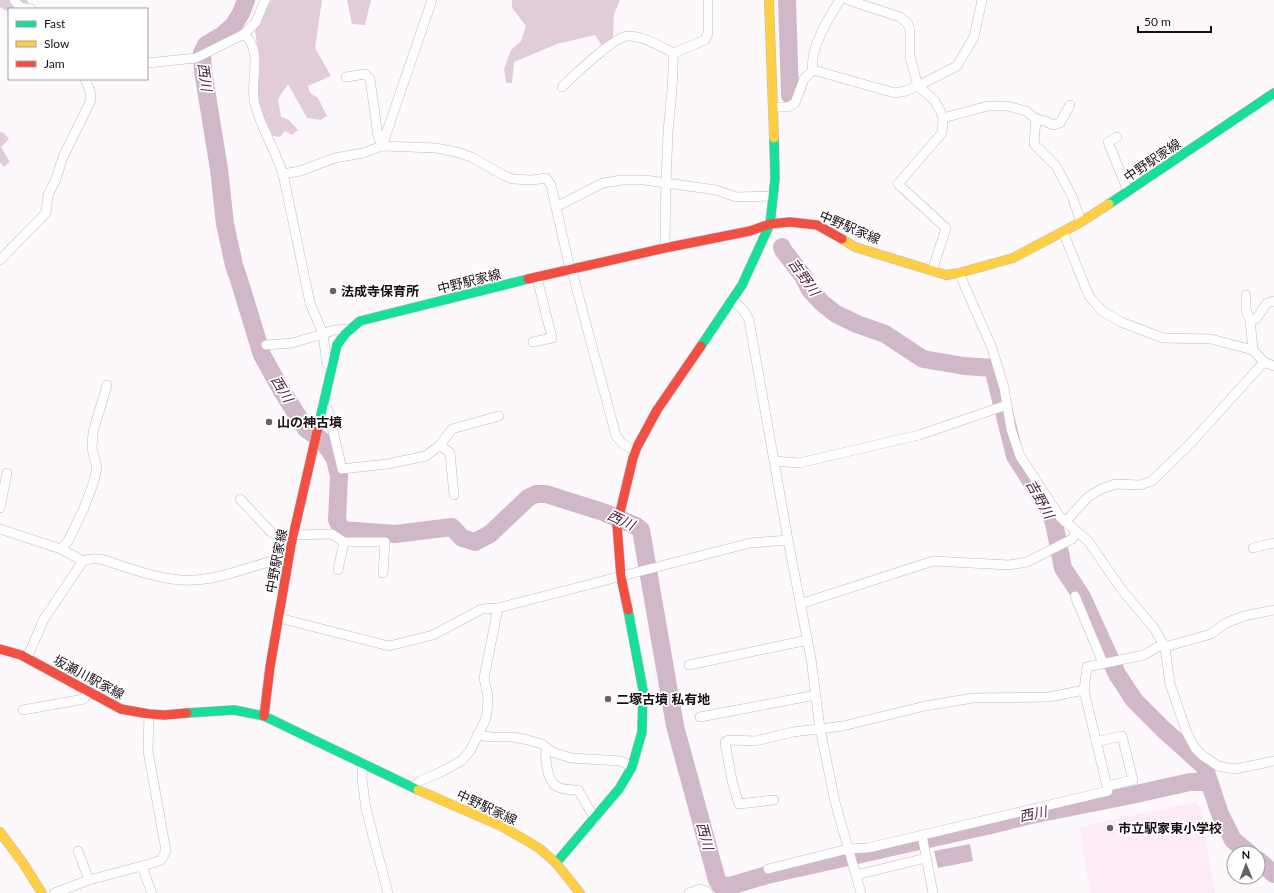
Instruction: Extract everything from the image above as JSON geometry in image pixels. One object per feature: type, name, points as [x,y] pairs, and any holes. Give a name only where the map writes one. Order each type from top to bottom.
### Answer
[{"type":"main road","points":[[556,863],[619,789],[632,767],[642,732],[643,690],[621,577],[617,525],[635,451],[657,410],[742,285],[770,224],[775,179],[774,107],[770,49],[769,0]]},
{"type":"main road","name":"中野駅家線","points":[[580,893],[556,863],[539,848],[501,826],[412,787],[264,716],[270,667],[291,544],[337,345],[346,334],[360,321],[570,269],[750,231],[770,224],[790,222],[817,225],[855,247],[932,271],[946,274],[959,272],[1012,258],[1081,222],[1274,93]]},
{"type":"main road","name":"坂瀬川駅家線","points":[[0,649],[26,658],[121,709],[149,714],[166,715],[234,710],[264,716]]},
{"type":"main road","points":[[0,832],[23,863],[42,893]]},
{"type":"street","points":[[14,0],[20,7],[26,8]]},
{"type":"street","points":[[148,62],[196,58],[244,34],[256,22],[265,0]]},
{"type":"street","points":[[382,146],[432,0]]},
{"type":"street","points":[[562,87],[585,65],[608,47],[627,36],[640,38],[674,53],[705,40],[708,33],[708,0]]},
{"type":"street","points":[[813,70],[811,63],[824,26],[840,0]]},
{"type":"street","points":[[848,0],[900,17],[908,24],[910,30],[910,57],[918,86],[934,100],[943,118],[942,133],[898,184],[946,228],[932,271]]},
{"type":"street","points":[[813,70],[895,93],[906,91],[957,66],[974,37],[982,0]]},
{"type":"street","points":[[244,34],[255,54],[254,99],[261,121],[278,157],[283,174],[310,303],[323,334],[327,364],[332,366]]},
{"type":"street","points":[[665,248],[665,182],[670,104],[674,77],[674,53]]},
{"type":"street","points":[[774,107],[788,107],[795,103],[804,79],[813,70]]},
{"type":"street","points":[[346,77],[365,74],[370,79],[378,136],[382,146]]},
{"type":"street","points":[[0,260],[46,213],[48,195],[56,179],[63,157],[91,100],[90,91],[85,80]]},
{"type":"street","points":[[943,118],[988,106],[1007,106],[1026,111],[1036,118],[1053,125],[1060,123],[1070,105]]},
{"type":"street","points":[[1036,118],[1034,144],[1056,166],[1072,196],[1081,222]]},
{"type":"street","points":[[1117,137],[1108,142],[1128,191]]},
{"type":"street","points":[[283,174],[300,171],[335,158],[363,153],[382,146],[436,148],[471,157],[513,179],[532,180],[546,178],[551,185],[570,269],[573,275],[616,436],[623,444],[635,451]]},
{"type":"street","points":[[556,207],[603,183],[622,180],[665,182],[716,190],[736,197],[773,196]]},
{"type":"street","points":[[1063,232],[1089,296],[1102,311],[1121,322],[1163,338],[1211,339],[1253,350],[1264,362],[1274,366]]},
{"type":"street","points":[[959,272],[992,348],[1004,388],[1004,406],[1020,456],[1065,522],[1088,542],[1122,590],[1154,628],[1165,647],[1170,684],[1187,733],[1195,748],[1203,756],[1218,766],[1235,769],[1274,761]]},
{"type":"street","points":[[533,342],[552,338],[537,278]]},
{"type":"street","points":[[1246,295],[1246,310],[1250,320],[1253,350]]},
{"type":"street","points":[[733,300],[744,311],[749,320],[788,540],[808,640],[820,728],[835,802],[861,893]]},
{"type":"street","points":[[1250,320],[1256,319],[1267,303],[1274,302]]},
{"type":"street","points":[[266,345],[292,343],[334,330],[351,329]]},
{"type":"street","points":[[1065,522],[1088,497],[1102,489],[1115,484],[1140,485],[1152,481],[1189,445],[1264,362]]},
{"type":"street","points":[[61,549],[68,541],[84,508],[93,484],[97,468],[92,449],[93,432],[107,385]]},
{"type":"street","points":[[774,461],[799,462],[919,435],[1004,406]]},
{"type":"street","points":[[322,407],[328,410],[342,469],[387,464],[426,456],[440,445],[452,429],[499,416]]},
{"type":"street","points":[[440,445],[450,453],[454,495]]},
{"type":"street","points":[[0,508],[7,473]]},
{"type":"street","points":[[240,499],[270,531],[291,544]]},
{"type":"street","points":[[0,529],[61,549],[83,561]]},
{"type":"street","points":[[800,604],[933,561],[1009,565],[1027,562],[1072,539],[1076,532]]},
{"type":"street","points":[[294,535],[332,534],[344,542],[385,542],[383,573]]},
{"type":"street","points":[[279,618],[389,646],[433,635],[482,610],[498,608],[634,574],[750,543],[788,540]]},
{"type":"street","points":[[338,570],[344,542]]},
{"type":"street","points":[[1253,548],[1274,543]]},
{"type":"street","points":[[26,658],[44,619],[83,561],[88,559],[107,560],[172,580],[197,581],[289,557]]},
{"type":"street","points":[[1075,596],[1103,663]]},
{"type":"street","points":[[412,787],[420,781],[461,761],[470,751],[484,723],[487,714],[488,698],[484,678],[498,608]]},
{"type":"street","points":[[768,869],[848,849],[868,848],[1108,791],[1084,690],[1087,667],[1144,655],[1159,646],[1165,647],[1211,634],[1226,623],[1244,616],[1274,610]]},
{"type":"street","points":[[689,665],[808,640]]},
{"type":"street","points":[[774,800],[739,804],[732,781],[725,742],[729,740],[755,741],[793,732],[843,726],[925,706],[973,698],[1049,697],[1084,690]]},
{"type":"street","points":[[23,710],[84,699],[88,692]]},
{"type":"street","points":[[700,717],[816,695]]},
{"type":"street","points":[[54,893],[89,880],[142,867],[161,860],[166,851],[148,751],[149,714]]},
{"type":"street","points":[[477,735],[491,737],[513,737],[528,740],[542,744],[552,752],[571,758],[622,761],[632,767]]},
{"type":"street","points":[[1096,742],[1122,736],[1133,780],[1106,786]]},
{"type":"street","points":[[547,748],[545,753],[548,777],[552,784],[564,790],[578,790],[595,818]]},
{"type":"street","points":[[363,763],[362,778],[366,809],[388,893]]},
{"type":"street","points":[[922,835],[933,893]]},
{"type":"street","points":[[78,851],[89,880]]},
{"type":"street","points":[[856,876],[925,854]]},
{"type":"street","points":[[142,867],[152,893]]},
{"type":"street","points":[[689,893],[700,889],[708,893]]},
{"type":"shaded area","points":[[0,0],[27,0],[30,8],[8,8],[8,11],[0,7]]},
{"type":"shaded area","points":[[271,0],[322,0],[315,48],[331,76],[308,86],[310,93],[318,98],[327,116],[321,120],[307,118],[288,84],[278,99],[281,117],[289,120],[298,130],[292,135],[285,131],[280,137],[273,136],[260,109],[256,93],[258,53],[255,31]]},
{"type":"shaded area","points":[[347,0],[371,0],[365,25],[352,24]]},
{"type":"shaded area","points":[[512,0],[620,0],[614,14],[613,39],[602,46],[595,35],[557,44],[514,62],[512,83],[506,83],[504,69],[511,50],[521,41],[526,26],[512,8]]},
{"type":"shaded area","points":[[0,132],[4,133],[9,139],[1,147],[10,162],[4,167],[0,163]]},
{"type":"shaded area","points":[[1196,802],[1201,807],[1215,893],[1090,893],[1079,827]]},
{"type":"shaded area","points":[[970,844],[973,861],[938,868],[934,851]]},
{"type":"waterway","name":"西川","points":[[246,0],[234,25],[221,36],[206,45],[202,53],[203,71],[219,169],[225,224],[234,265],[262,355],[282,391],[306,429],[323,441],[335,459],[339,476],[337,520],[342,530],[395,534],[452,527],[462,538],[475,542],[490,534],[528,498],[536,494],[546,494],[603,512],[636,526],[641,530],[675,726],[717,880],[720,885],[730,886],[767,875],[1031,815],[1190,782],[1209,782]]},
{"type":"waterway","name":"吉野川","points":[[787,0],[790,95]]},
{"type":"waterway","name":"吉野川","points":[[782,247],[803,276],[810,290],[822,303],[836,314],[857,324],[885,334],[923,359],[964,366],[993,368],[1015,456],[1048,508],[1054,523],[1063,568],[1082,597],[1117,674],[1134,700],[1163,729],[1204,766],[1220,814],[1233,840],[1239,845]]},
{"type":"waterway","name":"吉野川","points":[[1266,867],[1274,874]]},
{"type":"traffic: fast","points":[[1109,204],[1274,93]]},
{"type":"traffic: fast","points":[[701,346],[742,285],[770,224],[775,179],[774,138]]},
{"type":"traffic: fast","points":[[319,423],[337,345],[345,334],[360,321],[528,279]]},
{"type":"traffic: fast","points":[[556,863],[619,789],[632,767],[642,732],[643,690],[628,610]]},
{"type":"traffic: fast","points":[[187,713],[234,710],[264,716],[418,790]]},
{"type":"traffic: slow","points":[[769,0],[774,138]]},
{"type":"traffic: slow","points":[[842,239],[855,247],[946,275],[959,273],[1013,258],[1081,222],[1109,204]]},
{"type":"traffic: slow","points":[[418,790],[501,826],[539,848],[556,863],[580,893]]},
{"type":"traffic: slow","points":[[0,832],[23,863],[42,893]]},
{"type":"traffic: jam","points":[[528,279],[665,248],[750,231],[770,224],[790,222],[817,225],[842,239]]},
{"type":"traffic: jam","points":[[628,610],[621,577],[617,525],[633,458],[637,447],[657,410],[701,346]]},
{"type":"traffic: jam","points":[[264,716],[270,667],[291,545],[319,423]]},
{"type":"traffic: jam","points":[[0,649],[21,655],[121,709],[165,715],[187,713]]},
{"type":"place","name":"法成寺保育所","points":[[333,291]]},
{"type":"place","name":"山の神古墳","points":[[269,422]]},
{"type":"place","name":"二塚古墳 私有地","points":[[608,699]]},
{"type":"place","name":"市立駅家東小学校","points":[[1110,828]]}]
